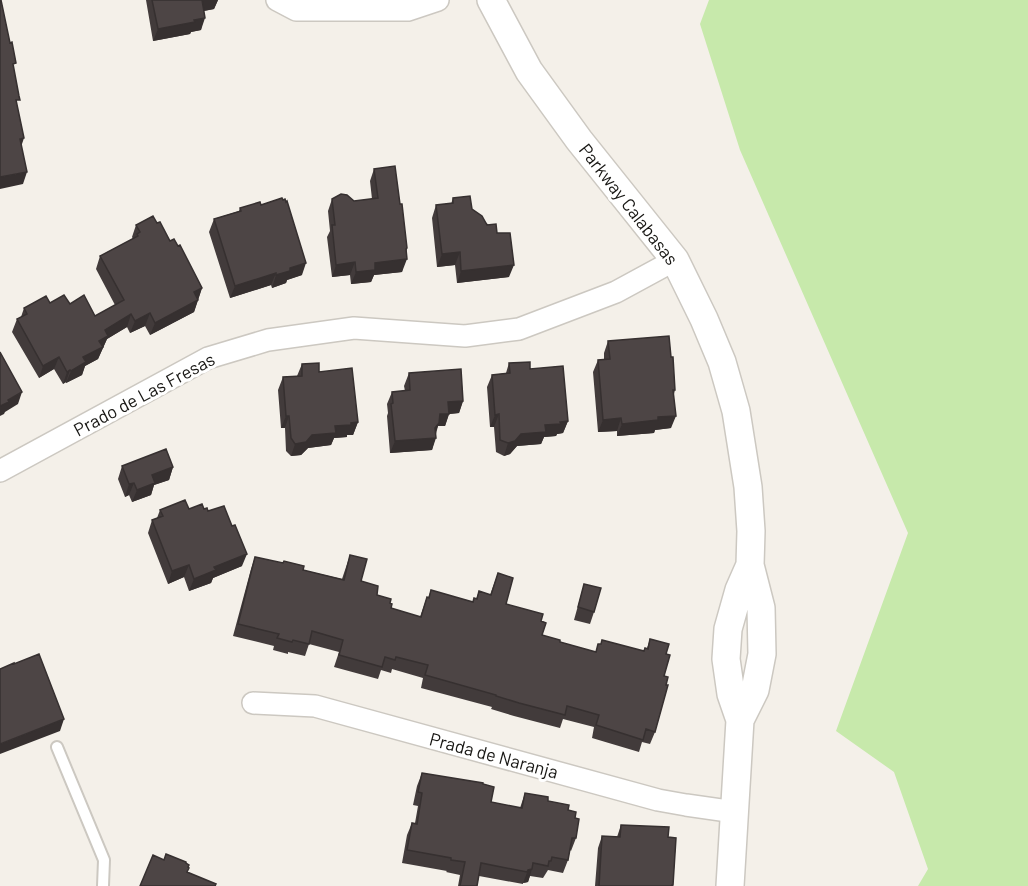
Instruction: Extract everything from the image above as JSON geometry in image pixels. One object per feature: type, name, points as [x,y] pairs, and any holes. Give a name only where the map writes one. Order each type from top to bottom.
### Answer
[{"type":"street","points":[[277,0],[296,10],[408,10],[438,0]]},
{"type":"street","name":"Parkway Calabasas","points":[[491,0],[529,71],[579,140],[675,260],[704,318],[736,411],[748,486],[752,531],[750,565],[761,608],[762,654],[756,690],[740,720],[730,886]]},
{"type":"street","name":"Prado de Las Fresas","points":[[0,471],[208,358],[268,340],[354,328],[465,336],[519,329],[616,292],[675,260]]},
{"type":"street","name":"Prada de Naranja","points":[[253,703],[315,706],[658,800],[735,812]]},
{"type":"lane","points":[[57,747],[104,860],[103,886]]},
{"type":"green space","points":[[709,0],[1028,0],[1028,886],[918,886],[928,869],[894,772],[836,731],[908,533],[740,150],[700,24]]},
{"type":"building","points":[[0,0],[16,63],[13,64],[20,100],[16,100],[24,138],[20,139],[27,172],[0,177]]},
{"type":"building","points":[[152,0],[202,0],[205,18],[158,29]]},
{"type":"building","points":[[395,166],[400,204],[402,204],[407,259],[375,263],[375,270],[356,272],[355,262],[336,265],[332,199],[341,194],[347,195],[354,201],[378,198],[374,169]]},
{"type":"building","points":[[470,196],[472,209],[482,216],[487,225],[496,224],[497,233],[510,233],[514,265],[461,271],[460,252],[442,254],[436,205],[453,203],[453,198]]},
{"type":"building","points":[[282,198],[287,201],[306,263],[290,268],[290,271],[235,286],[214,219],[241,211],[240,208],[260,202],[261,205]]},
{"type":"building","points":[[153,216],[157,223],[160,222],[170,241],[174,239],[178,246],[180,245],[202,288],[194,292],[198,300],[155,323],[150,313],[135,321],[131,314],[105,330],[108,336],[99,341],[103,347],[83,357],[86,362],[71,371],[67,372],[59,357],[43,366],[17,319],[27,314],[24,308],[46,296],[50,303],[64,295],[70,304],[84,295],[95,316],[124,300],[100,256],[138,236],[140,232],[136,225]]},
{"type":"building","points":[[669,336],[671,357],[673,357],[676,416],[622,424],[621,418],[603,420],[598,360],[610,359],[608,341]]},
{"type":"building","points":[[0,352],[22,392],[0,406]]},
{"type":"building","points":[[530,362],[530,369],[563,366],[568,421],[545,425],[546,432],[521,434],[515,441],[508,443],[500,440],[499,414],[495,415],[492,375],[510,373],[509,363]]},
{"type":"building","points":[[319,363],[319,372],[352,368],[358,422],[335,426],[336,433],[312,435],[306,442],[295,444],[291,438],[289,416],[286,416],[283,377],[302,376],[302,364]]},
{"type":"building","points":[[461,369],[463,401],[448,402],[449,414],[440,414],[439,423],[435,428],[436,438],[395,441],[392,392],[410,390],[409,373]]},
{"type":"building","points":[[166,449],[173,467],[152,475],[155,483],[137,490],[134,483],[129,484],[122,466]]},
{"type":"building","points":[[185,500],[189,509],[202,504],[208,511],[224,506],[247,554],[214,567],[216,570],[194,579],[189,565],[172,571],[152,520],[163,516],[160,510]]},
{"type":"building","points":[[350,555],[367,559],[361,581],[378,586],[377,595],[391,599],[391,608],[421,617],[431,590],[473,602],[474,598],[477,599],[479,591],[491,595],[498,573],[513,578],[506,604],[543,614],[541,621],[546,623],[542,635],[596,652],[602,640],[644,651],[645,648],[648,649],[650,639],[669,644],[666,654],[670,655],[664,676],[668,677],[666,685],[668,685],[655,732],[646,729],[643,740],[596,725],[599,715],[567,706],[565,715],[519,703],[425,675],[428,665],[396,657],[395,660],[385,657],[382,667],[339,655],[343,640],[312,631],[309,644],[277,638],[279,634],[238,624],[255,557],[304,566],[303,570],[344,580]]},
{"type":"building","points":[[584,584],[601,588],[594,612],[578,607]]},
{"type":"building","points":[[39,654],[64,719],[0,744],[0,669]]},
{"type":"building","points":[[422,773],[483,783],[494,787],[491,802],[522,808],[525,793],[548,797],[548,801],[569,805],[568,810],[576,812],[575,818],[579,819],[576,838],[572,838],[568,860],[552,857],[548,866],[533,863],[532,869],[527,872],[481,863],[477,886],[460,886],[465,862],[407,850],[412,823],[417,824],[422,793],[418,792]]},
{"type":"building","points":[[621,825],[669,827],[668,837],[676,838],[673,885],[599,886],[602,836],[620,837]]},
{"type":"building","points":[[166,854],[186,862],[189,865],[187,872],[216,884],[215,886],[140,886],[153,855],[164,860]]}]
